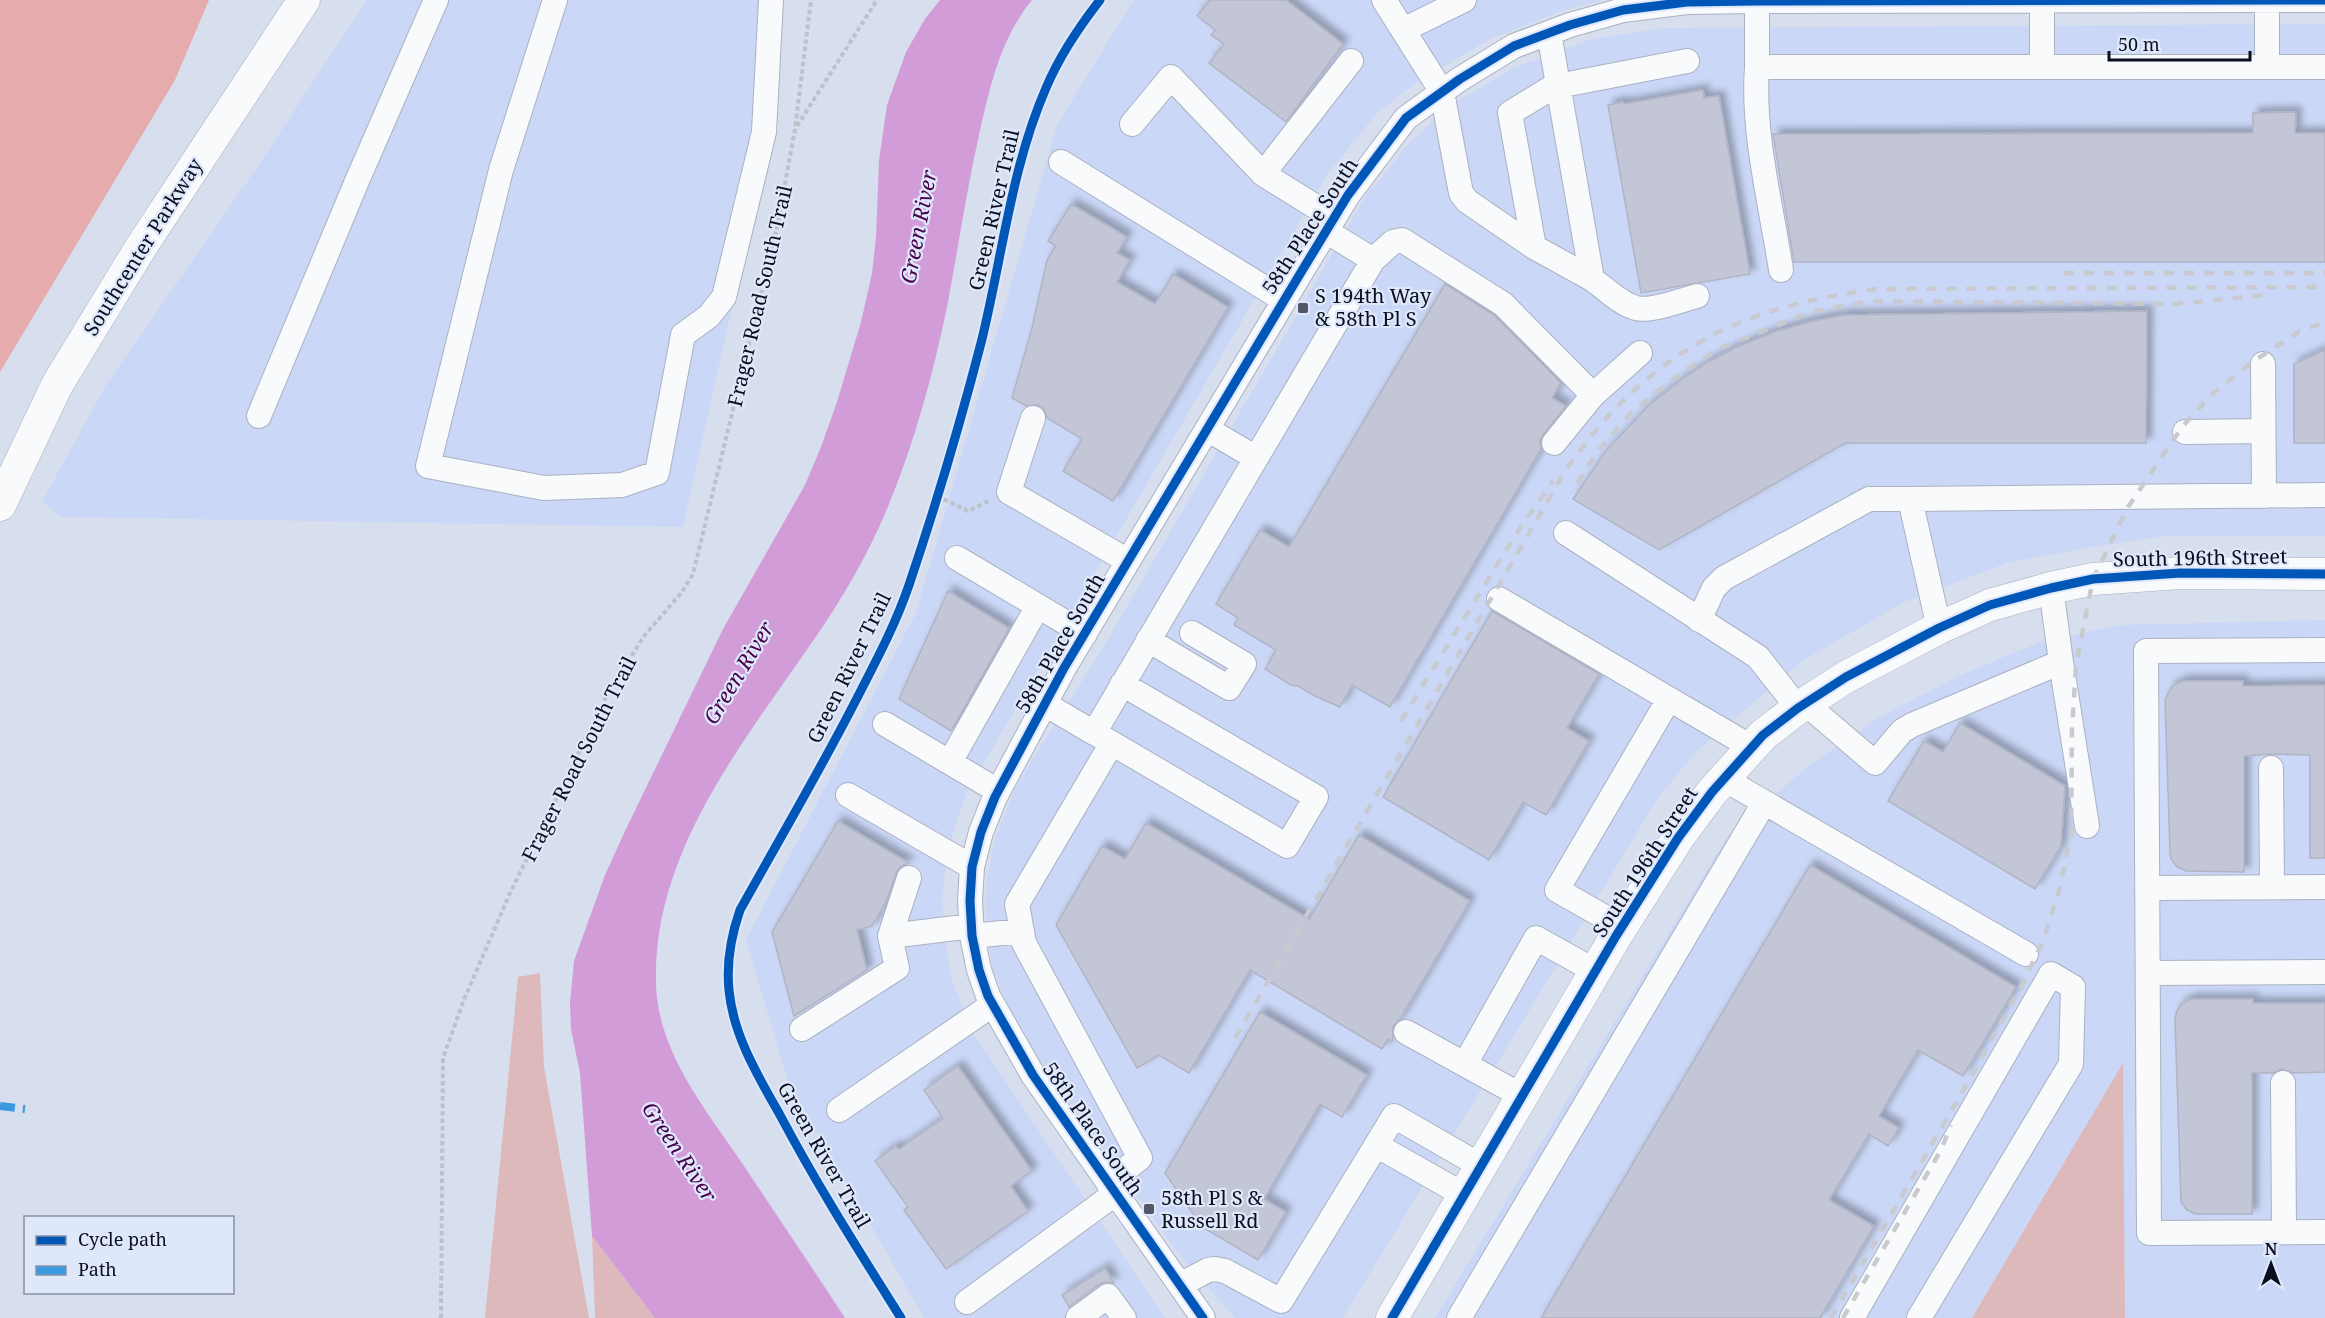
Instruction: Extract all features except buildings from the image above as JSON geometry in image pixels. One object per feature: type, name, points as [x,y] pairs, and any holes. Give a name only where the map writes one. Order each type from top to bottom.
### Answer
[{"type":"main road","name":"Southcenter Parkway","points":[[0,505],[57,386],[99,316],[141,247],[304,0]]},
{"type":"main road","name":"South 196th Street","points":[[1392,1318],[1595,971],[1678,838],[1724,779],[1763,735],[1801,706],[1846,677],[1939,628],[1990,605],[2093,579],[2180,573],[2325,574]]},
{"type":"street","points":[[260,416],[357,181],[436,0]]},
{"type":"street","points":[[555,0],[501,170],[428,466],[544,488],[621,485],[657,473],[683,335],[709,316],[724,297],[764,132],[771,0]]},
{"type":"street","points":[[1384,0],[1442,92],[1461,193],[1467,201],[1534,247],[1592,279],[1625,303],[1636,308],[1645,309],[1696,296]]},
{"type":"street","points":[[1403,30],[1464,0]]},
{"type":"street","name":"58th Place South","points":[[1203,1318],[1033,1075],[993,1005],[979,970],[972,931],[970,901],[972,867],[981,832],[998,791],[1085,634],[1348,195],[1406,118],[1514,46],[1549,33],[1605,7],[1623,9],[1687,2],[1821,0],[2325,0]]},
{"type":"street","points":[[2267,0],[2267,67]]},
{"type":"street","points":[[1757,1],[1755,92],[1781,270]]},
{"type":"street","points":[[2042,1],[2042,67]]},
{"type":"street","points":[[1549,33],[1592,279]]},
{"type":"street","points":[[1263,174],[1351,61]]},
{"type":"street","points":[[1534,247],[1510,113],[1551,88],[1686,61]]},
{"type":"street","points":[[1757,67],[2325,67]]},
{"type":"street","points":[[1132,124],[1171,77],[1263,174],[1373,260]]},
{"type":"street","points":[[1062,162],[1284,300]]},
{"type":"street","points":[[967,1302],[1112,1188],[1140,1158],[1024,943],[1017,904],[1103,738],[1122,684],[1373,260],[1393,242],[1402,240],[1503,304],[1593,395]]},
{"type":"street","points":[[1554,443],[1593,395],[1640,353]]},
{"type":"street","points":[[2263,364],[2264,496]]},
{"type":"street","points":[[1033,418],[1009,492],[1128,561]]},
{"type":"street","points":[[1207,429],[1256,458]]},
{"type":"street","points":[[2186,432],[2263,431]]},
{"type":"street","points":[[1699,620],[1714,588],[1724,578],[1869,499],[2325,495]]},
{"type":"street","points":[[1910,499],[1939,628]]},
{"type":"street","points":[[1566,533],[1758,657],[1801,706],[1875,763],[1902,731],[1912,725],[2061,662]]},
{"type":"street","points":[[957,558],[1085,634]]},
{"type":"street","points":[[2051,588],[2087,826]]},
{"type":"street","points":[[1499,600],[1753,748]]},
{"type":"street","points":[[950,762],[1038,606]]},
{"type":"street","points":[[1148,640],[1229,688],[1244,664],[1192,633]]},
{"type":"street","points":[[2325,650],[2146,651],[2149,1233],[2325,1232]]},
{"type":"street","points":[[1045,704],[1287,846],[1316,798],[1122,684]]},
{"type":"street","points":[[1622,927],[1557,890],[1669,699]]},
{"type":"street","points":[[885,724],[998,791]]},
{"type":"street","points":[[2271,768],[2272,887]]},
{"type":"street","points":[[1724,779],[2026,954]]},
{"type":"street","points":[[848,795],[972,867]]},
{"type":"street","points":[[1459,1318],[1764,803]]},
{"type":"street","points":[[802,1029],[897,968],[890,936],[909,878]]},
{"type":"street","points":[[2147,888],[2325,887]]},
{"type":"street","points":[[890,936],[972,931],[1022,931]]},
{"type":"street","points":[[1465,1064],[1536,938],[1595,971]]},
{"type":"street","points":[[2148,973],[2325,972]]},
{"type":"street","points":[[1852,1318],[2051,974],[2073,987],[2071,1064],[1918,1318]]},
{"type":"street","points":[[839,1110],[993,1005]]},
{"type":"street","points":[[1406,1032],[1522,1096]]},
{"type":"street","points":[[2283,1083],[2284,1232]]},
{"type":"street","points":[[1180,1285],[1215,1269],[1225,1271],[1281,1302],[1394,1116],[1481,1166]]},
{"type":"street","points":[[1376,1145],[1464,1195]]},
{"type":"street","points":[[1078,1318],[1108,1296],[1124,1318]]},
{"type":"path","points":[[795,129],[877,0]]},
{"type":"path","points":[[934,507],[938,493],[968,511],[1009,492]]},
{"type":"shaded area","points":[[0,0],[209,0],[175,80],[0,372]]},
{"type":"shaded area","points":[[367,0],[783,0],[763,168],[683,527],[62,517],[42,502],[106,385],[258,166]]},
{"type":"shaded area","points":[[1136,0],[1603,0],[1566,9],[1490,39],[1417,82],[1376,114],[1327,175],[967,792],[953,832],[942,900],[946,948],[951,978],[973,1033],[1165,1318],[924,1318],[788,1081],[746,940],[916,613],[1057,125],[1131,4]]},
{"type":"shaded area","points":[[2325,24],[2325,536],[2163,536],[2007,563],[1904,602],[1802,661],[1698,750],[1659,796],[1343,1318],[1235,1318],[1182,1258],[1020,1035],[992,967],[985,911],[986,884],[995,839],[1016,786],[1104,646],[1370,189],[1375,186],[1408,144],[1453,104],[1512,69],[1592,39],[1664,28]]},
{"type":"shaded area","points":[[2325,620],[2325,1318],[2125,1318],[2123,1064],[1972,1318],[1435,1318],[1727,837],[1807,767],[1880,717],[1963,674],[2040,642],[2121,625]]},
{"type":"shaded area","points":[[540,973],[544,1067],[589,1318],[485,1318],[518,977]]},
{"type":"shaded area","points":[[2123,1063],[2125,1318],[1972,1318]]},
{"type":"shaded area","points":[[592,1236],[655,1318],[595,1318]]},
{"type":"water","name":"Green River","points":[[940,0],[1032,0],[1004,47],[992,81],[974,156],[947,307],[923,407],[889,504],[856,573],[826,622],[733,758],[686,843],[669,888],[659,935],[656,984],[659,1010],[676,1060],[703,1106],[845,1318],[655,1318],[592,1236],[580,1073],[571,1029],[570,1003],[574,961],[605,875],[626,829],[723,629],[805,485],[821,447],[861,322],[872,273],[879,160],[887,105],[906,52],[925,19]]},
{"type":"railway","points":[[2064,273],[2325,273]]},
{"type":"railway","points":[[1235,1038],[1567,468],[1613,411],[1642,383],[1672,360],[1733,325],[1766,313],[1800,303],[1876,289],[2325,287]]},
{"type":"railway","points":[[1577,483],[1598,451],[1630,414],[1672,380],[1716,350],[1811,312],[1869,301],[2177,304],[2265,295]]},
{"type":"railway","points":[[1831,1318],[1972,1075],[2023,983],[2042,943],[2058,895],[2071,836],[2072,729],[2076,665],[2093,579],[2128,507],[2182,427],[2211,395],[2251,363],[2300,331],[2325,322]]},
{"type":"railway","points":[[1401,721],[1516,534],[1553,481]]},
{"type":"railway","points":[[1843,1318],[1941,1150],[1951,1125]]},
{"type":"marked path","points":[[0,1106],[25,1109]]},
{"type":"cycle path","name":"Green River Trail","points":[[901,1318],[809,1167],[748,1055],[731,1007],[728,979],[730,949],[740,910],[841,728],[884,644],[903,600],[938,495],[973,373],[1008,214],[1034,118],[1051,76],[1063,54],[1100,0]]},
{"type":"cycle path","points":[[1203,1318],[1033,1075],[988,996],[979,970],[972,936],[970,901],[972,867],[981,832],[995,797],[1064,668],[1348,195],[1406,118],[1460,79],[1514,46],[1570,25],[1623,10],[1687,2],[1757,1],[2325,0]]},
{"type":"cycle path","points":[[1392,1318],[1616,936],[1678,838],[1712,792],[1763,735],[1798,708],[1846,677],[1939,628],[1990,605],[2093,579],[2180,573],[2325,574]]},
{"type":"place","name":"S 194th Way & 58th Pl S","points":[[1303,308]]},
{"type":"place","name":"58th Pl S & Russell Rd","points":[[1149,1209]]}]
